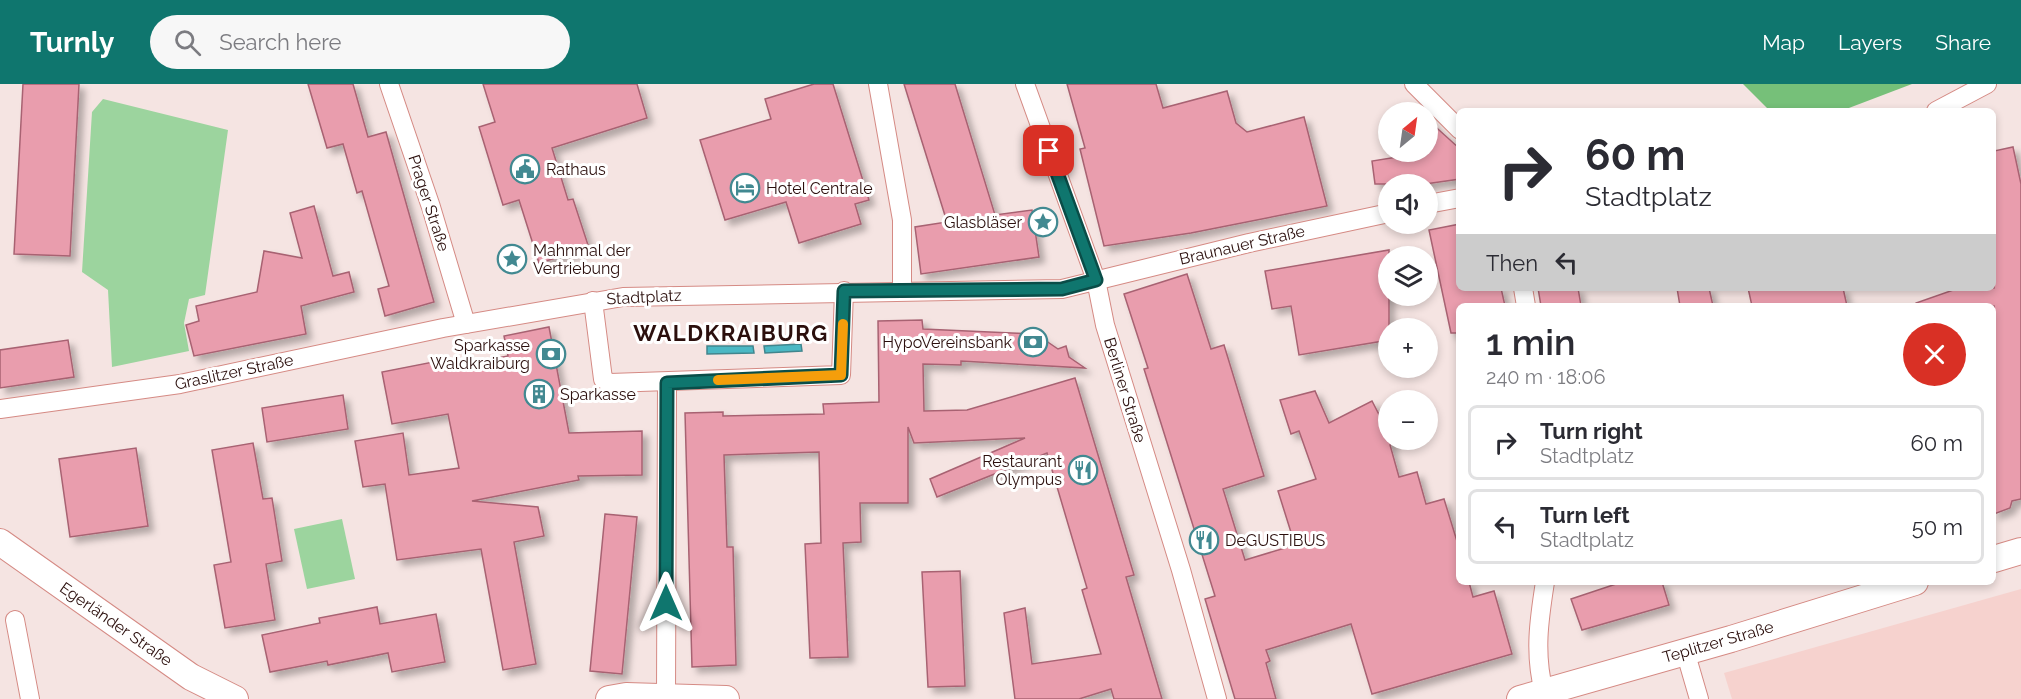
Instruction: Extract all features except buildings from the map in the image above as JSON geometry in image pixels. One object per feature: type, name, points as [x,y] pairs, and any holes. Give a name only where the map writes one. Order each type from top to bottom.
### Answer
[{"type":"street","name":"Prager Straße","points":[[390,84],[431,207],[466,324]]},
{"type":"street","points":[[878,84],[902,220],[902,291]]},
{"type":"street","name":"Berliner Straße","points":[[1025,84],[1096,280],[1105,325],[1181,570],[1217,699]]},
{"type":"street","points":[[1414,84],[1456,126]]},
{"type":"street","points":[[1942,108],[1987,84]]},
{"type":"street","points":[[1438,202],[1456,199]]},
{"type":"street","name":"Braunauer Straße","points":[[1096,280],[1249,243],[1378,215]]},
{"type":"street","name":"Stadtplatz","points":[[844,291],[841,375],[667,383],[610,383],[603,379],[592,301],[623,297],[844,291],[1062,289],[1096,280]]},
{"type":"street","name":"Graslitzer Straße","points":[[0,409],[180,384],[466,324],[592,301]]},
{"type":"street","points":[[666,698],[667,383]]},
{"type":"street","name":"Egerländer Straße","points":[[0,542],[181,670],[229,698]]},
{"type":"street","points":[[1996,558],[2021,551]]},
{"type":"street","points":[[1544,692],[1537,668],[1537,639],[1545,585]]},
{"type":"street","name":"Teplitzer Straße","points":[[1520,699],[1731,639],[1905,585]]},
{"type":"street","points":[[15,620],[30,699]]},
{"type":"street","points":[[1685,651],[1699,699]]},
{"type":"street","points":[[609,699],[726,699]]},
{"type":"shaded area","points":[[2021,589],[2021,699],[1732,699],[1724,673]]},
{"type":"green space","points":[[1743,84],[1912,84],[1849,108],[1767,108]]},
{"type":"green space","points":[[103,99],[228,130],[205,295],[189,299],[184,323],[189,351],[112,367],[108,290],[82,272],[92,112]]},
{"type":"green space","points":[[342,519],[355,579],[307,589],[294,529]]},
{"type":"water","points":[[801,344],[802,351],[765,353],[764,346]]},
{"type":"water","points":[[707,346],[753,346],[754,353],[707,354]]},
{"type":"slow traffic","points":[[718,380],[841,375],[843,324]]},
{"type":"place","name":"Rathaus","points":[[525,169]]},
{"type":"place","name":"Hotel Centrale","points":[[745,188]]},
{"type":"place","name":"Glasbläser","points":[[1043,222]]},
{"type":"place","name":"Mahnmal der Vertriebung","points":[[512,259]]},
{"type":"place","name":"HypoVereinsbank","points":[[1033,342]]},
{"type":"place","name":"Sparkasse Waldkraiburg","points":[[551,354]]},
{"type":"place","name":"Sparkasse","points":[[539,394]]},
{"type":"place","name":"Restaurant Olympus","points":[[1083,470]]},
{"type":"place","name":"DeGUSTIBUS","points":[[1204,540]]},
{"type":"district","name":"WALDKRAIBURG","points":[[731,333]]},
{"type":"route","points":[[666,603],[667,383],[841,375],[844,291],[1062,289],[1096,280],[1049,151]]}]
